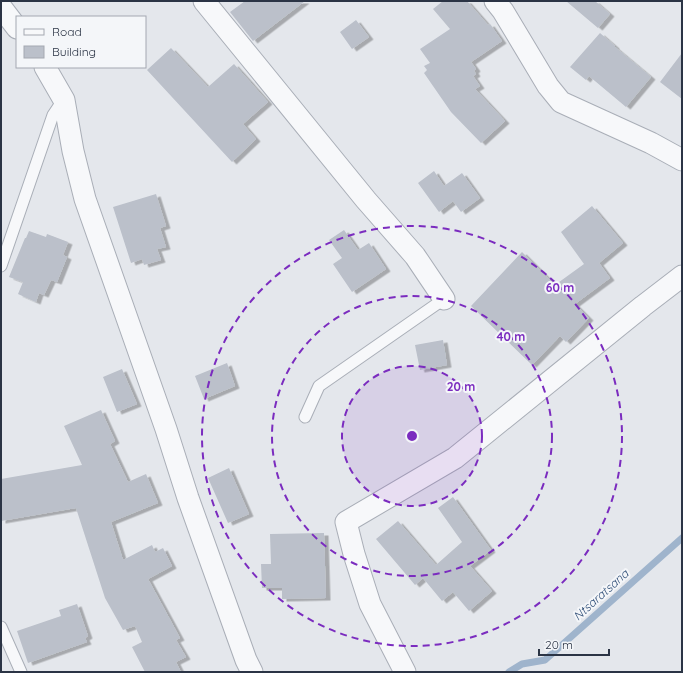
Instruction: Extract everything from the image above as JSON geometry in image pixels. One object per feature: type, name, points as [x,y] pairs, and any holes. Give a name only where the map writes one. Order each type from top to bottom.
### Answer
[{"type":"street","points":[[204,1],[366,200],[415,256],[444,299]]},
{"type":"street","points":[[495,1],[548,86],[561,102],[651,143],[682,160]]},
{"type":"street","points":[[1,7],[16,27]]},
{"type":"street","points":[[46,68],[64,100],[72,151],[86,199],[166,429],[188,498],[246,660],[252,672]]},
{"type":"street","points":[[405,672],[370,604],[354,554],[346,522],[455,458],[682,276]]},
{"type":"lane","points":[[1,266],[53,115],[64,100]]},
{"type":"lane","points":[[306,417],[319,386],[444,299]]},
{"type":"lane","points":[[1,627],[21,672]]},
{"type":"building","points":[[245,1],[305,1],[253,41],[230,12]]},
{"type":"building","points":[[443,1],[467,1],[488,25],[490,24],[502,41],[471,62],[476,69],[474,71],[476,74],[473,76],[480,86],[475,89],[505,121],[481,143],[451,112],[424,73],[427,70],[424,66],[430,63],[420,49],[450,29],[433,9]]},
{"type":"building","points":[[566,1],[595,1],[610,14],[598,28]]},
{"type":"building","points":[[356,20],[369,37],[352,49],[340,32]]},
{"type":"building","points":[[600,33],[651,77],[626,107],[589,76],[586,80],[570,67]]},
{"type":"building","points":[[171,48],[208,87],[234,64],[268,102],[243,124],[256,139],[232,162],[147,70]]},
{"type":"building","points":[[682,53],[682,99],[660,82]]},
{"type":"building","points":[[434,171],[444,186],[462,173],[480,198],[461,212],[453,201],[439,212],[418,183]]},
{"type":"building","points":[[156,194],[166,226],[160,228],[166,247],[157,249],[161,260],[144,265],[142,259],[131,263],[113,207]]},
{"type":"building","points":[[592,206],[623,243],[599,263],[610,278],[575,304],[589,318],[566,342],[560,336],[532,365],[471,306],[522,252],[555,285],[584,264],[561,232]]},
{"type":"building","points":[[344,230],[358,250],[369,243],[386,269],[352,292],[333,264],[342,258],[329,240]]},
{"type":"building","points":[[29,231],[46,237],[47,234],[68,242],[63,255],[67,257],[57,282],[51,280],[44,295],[39,293],[36,302],[18,294],[23,282],[9,277]]},
{"type":"building","points":[[443,340],[447,365],[420,370],[415,345]]},
{"type":"building","points":[[227,363],[235,386],[204,399],[195,376]]},
{"type":"building","points":[[122,369],[137,404],[117,412],[103,377]]},
{"type":"building","points":[[101,410],[115,441],[110,444],[128,482],[146,474],[158,503],[111,522],[123,560],[152,545],[155,552],[163,548],[172,566],[148,579],[180,638],[176,640],[186,657],[176,662],[181,672],[145,672],[132,647],[142,642],[135,626],[123,630],[105,598],[76,508],[1,521],[1,479],[82,465],[64,426]]},
{"type":"building","points":[[229,468],[249,514],[228,523],[208,478]]},
{"type":"building","points":[[453,497],[491,550],[470,566],[492,591],[469,611],[453,592],[442,601],[423,578],[415,585],[376,539],[398,521],[436,565],[462,542],[438,508]]},
{"type":"building","points":[[324,533],[326,598],[282,599],[282,588],[262,588],[261,564],[271,564],[270,534]]},
{"type":"building","points":[[77,604],[88,636],[85,638],[87,642],[28,663],[17,631],[61,616],[59,610]]},
{"type":"waterway","name":"Ntsaratsana","points":[[509,672],[522,664],[545,660],[682,538]]}]
